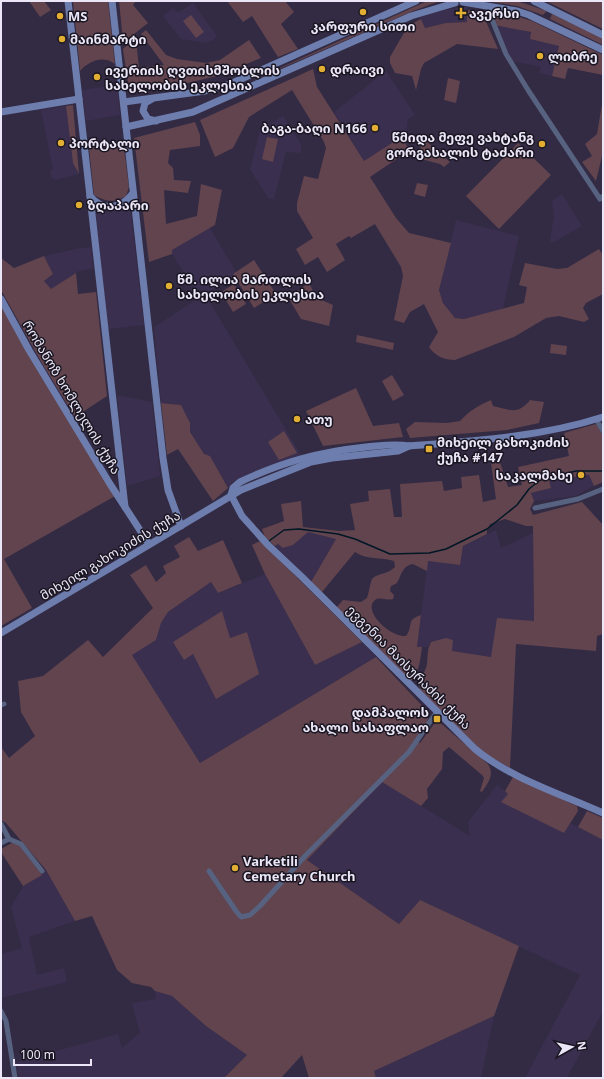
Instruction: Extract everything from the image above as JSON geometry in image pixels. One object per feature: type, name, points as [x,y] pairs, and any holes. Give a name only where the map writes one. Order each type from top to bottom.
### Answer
[{"type":"main road","points":[[68,1],[125,507]]},
{"type":"main road","points":[[112,1],[165,477],[172,505],[181,526]]},
{"type":"main road","points":[[124,102],[205,91],[233,82],[416,1]]},
{"type":"main road","points":[[534,1],[603,35]]},
{"type":"main road","points":[[126,127],[157,122],[194,112],[411,16],[453,2],[464,2],[518,11],[544,20],[603,50]]},
{"type":"main road","points":[[544,20],[549,16],[550,8]]},
{"type":"main road","points":[[248,75],[244,84],[247,86],[252,86]]},
{"type":"main road","points":[[233,82],[239,84],[239,92]]},
{"type":"main road","points":[[154,98],[145,103],[143,111],[148,119],[157,122]]},
{"type":"main road","points":[[1,112],[78,99]]},
{"type":"main road","points":[[89,196],[95,202],[108,207],[123,204],[133,193]]},
{"type":"main road","name":"რომანოზ ხომლელის ქუჩა","points":[[1,298],[29,350],[149,544]]},
{"type":"main road","name":"მიხეილ გახოკიძის ქუჩა","points":[[1,634],[231,495],[282,472],[311,462],[332,458],[398,451],[409,446],[507,438],[600,418]]},
{"type":"main road","points":[[104,472],[112,478],[118,474],[120,469]]},
{"type":"main road","name":"ევგენია მაისურაძის ქუჩა","points":[[231,495],[242,516],[268,546],[306,581],[436,713],[488,760],[603,814]]},
{"type":"street","points":[[492,7],[491,17],[506,54],[528,90],[602,197]]},
{"type":"street","points":[[600,418],[603,430]]},
{"type":"street","points":[[535,508],[578,499],[603,489]]},
{"type":"street","points":[[209,871],[236,912],[241,917],[250,915],[306,855],[409,752],[436,713]]},
{"type":"street","points":[[1,824],[9,839],[21,844],[42,871]]},
{"type":"street","points":[[1,844],[9,839]]},
{"type":"street","points":[[1,1011],[6,1021],[15,1078]]},
{"type":"shaded area","points":[[29,1],[44,1],[51,10],[40,17]]},
{"type":"shaded area","points":[[73,1],[108,1],[115,64],[106,60],[96,60],[88,64],[80,71]]},
{"type":"shaded area","points":[[119,1],[134,1],[135,2],[133,5],[148,23],[125,41],[123,41]]},
{"type":"shaded area","points":[[227,1],[285,1],[294,12],[281,24],[298,49],[278,57],[252,16],[243,22]]},
{"type":"shaded area","points":[[427,1],[440,1],[413,11],[247,83]]},
{"type":"shaded area","points":[[486,1],[517,1],[547,11],[543,15],[517,6]]},
{"type":"shaded area","points":[[546,1],[603,2],[603,29]]},
{"type":"shaded area","points":[[193,3],[217,36],[207,43],[181,39],[163,16],[173,8],[178,13]]},
{"type":"shaded area","points":[[467,7],[468,22],[446,23],[425,28],[420,17],[444,10]]},
{"type":"shaded area","points":[[467,10],[478,12],[484,17],[498,49],[457,44],[424,63],[416,90],[412,76],[395,73],[390,63],[390,57],[408,26],[421,19],[425,28],[446,23],[467,22]]},
{"type":"shaded area","points":[[498,12],[503,12],[532,21],[603,55],[603,75],[568,68],[565,79],[552,76],[559,46],[530,39],[531,32],[494,25],[495,16]]},
{"type":"shaded area","points":[[552,14],[603,38],[603,45],[550,19]]},
{"type":"shaded area","points":[[191,15],[204,32],[196,38],[183,21]]},
{"type":"shaded area","points":[[496,24],[532,33],[530,39],[559,46],[552,76],[539,73],[541,67],[512,61]]},
{"type":"shaded area","points":[[146,30],[166,55],[177,59],[206,63],[220,60],[249,40],[261,58],[217,76],[183,84],[129,90],[123,49],[129,43],[136,40],[139,68],[164,65],[141,34]]},
{"type":"shaded area","points":[[313,69],[317,87],[364,161],[401,137],[410,150],[370,177],[396,218],[409,233],[451,243],[439,290],[443,303],[455,318],[464,319],[524,303],[527,287],[519,285],[525,263],[557,269],[567,268],[599,249],[603,255],[603,294],[586,303],[583,308],[589,319],[584,322],[559,316],[546,318],[514,337],[455,360],[447,359],[437,355],[429,347],[438,332],[424,304],[410,312],[404,323],[394,320],[403,276],[401,267],[375,224],[351,238],[349,236],[336,244],[345,260],[327,272],[318,257],[305,265],[296,249],[313,238],[297,211],[297,203],[304,176],[318,179],[326,148],[324,142],[292,90],[249,117],[233,148],[215,157],[200,120]]},
{"type":"shaded area","name":"ბაგა-ბაღი N166","points":[[386,71],[415,115],[408,119],[405,142],[401,137],[364,161],[334,112]]},
{"type":"shaded area","points":[[448,78],[460,81],[456,103],[444,100]]},
{"type":"shaded area","points":[[117,85],[120,115],[86,121],[82,90]]},
{"type":"shaded area","points":[[603,98],[603,152],[596,181],[582,162],[592,156],[585,144],[597,134]]},
{"type":"shaded area","points":[[73,105],[79,174],[73,163],[66,106]]},
{"type":"shaded area","points":[[66,106],[73,163],[79,174],[56,180],[51,178],[50,170],[53,170],[41,110]]},
{"type":"shaded area","points":[[283,116],[301,144],[301,153],[286,152],[274,199],[268,198],[250,169],[260,130]]},
{"type":"shaded area","points":[[195,122],[200,135],[200,146],[170,150],[168,163],[173,168],[174,180],[191,181],[188,193],[164,190],[166,224],[197,216],[201,184],[222,190],[215,225],[172,250],[172,254],[149,262],[134,138]]},
{"type":"shaded area","points":[[267,137],[278,139],[273,162],[262,159]]},
{"type":"shaded area","points":[[123,141],[129,187],[126,196],[114,201],[102,199],[94,195],[89,148]]},
{"type":"shaded area","points":[[426,141],[450,162],[444,167],[440,164],[417,158],[420,148]]},
{"type":"shaded area","points":[[518,143],[551,175],[499,229],[466,196]]},
{"type":"shaded area","points":[[417,183],[428,185],[425,197],[414,194]]},
{"type":"shaded area","points":[[562,194],[582,226],[554,242],[550,242],[554,214],[552,201]]},
{"type":"shaded area","points":[[130,206],[144,325],[108,329],[95,209],[108,212]]},
{"type":"shaded area","points":[[456,220],[519,236],[503,309],[464,319],[455,318],[443,303],[439,290]]},
{"type":"shaded area","points":[[210,228],[238,275],[205,294],[202,290],[194,288],[172,254],[172,250]]},
{"type":"shaded area","points":[[91,247],[93,268],[79,271],[51,289],[44,281],[53,274],[44,256]]},
{"type":"shaded area","points":[[44,256],[53,274],[44,281],[51,289],[76,273],[78,294],[96,292],[107,396],[75,417],[43,365],[1,290],[1,258],[14,268]]},
{"type":"shaded area","points":[[254,260],[276,294],[254,308],[233,274]]},
{"type":"shaded area","points":[[309,283],[317,298],[333,305],[329,326],[301,319],[288,297]]},
{"type":"shaded area","points":[[234,284],[246,304],[233,312],[221,292]]},
{"type":"shaded area","points":[[205,294],[301,455],[236,481],[228,488],[210,456],[204,454],[190,432],[190,423],[175,404],[161,403],[154,327]]},
{"type":"shaded area","points":[[1,306],[115,496],[4,559],[32,608],[1,626]]},
{"type":"shaded area","points":[[357,335],[394,343],[393,350],[356,342]]},
{"type":"shaded area","points":[[551,344],[567,346],[566,355],[550,353]]},
{"type":"shaded area","points":[[392,375],[404,395],[393,401],[382,381]]},
{"type":"shaded area","points":[[356,388],[373,426],[399,423],[403,437],[323,446],[306,411]]},
{"type":"shaded area","points":[[117,395],[152,402],[160,476],[127,486]]},
{"type":"shaded area","points":[[491,400],[493,406],[513,410],[522,408],[530,400],[544,402],[539,423],[507,430],[410,438],[406,429],[415,422],[447,423],[460,421],[474,409]]},
{"type":"shaded area","points":[[161,403],[181,405],[190,423],[190,432],[204,454],[210,456],[228,488],[213,501],[178,449],[167,455]]},
{"type":"shaded area","points":[[596,424],[603,436],[603,482],[594,486],[589,475],[549,480],[551,488],[531,493],[534,501],[530,509],[533,515],[582,502],[603,525],[603,634],[597,636],[596,651],[516,644],[510,768],[481,751],[420,690],[420,686],[427,664],[428,650],[431,642],[446,638],[453,640],[452,651],[491,657],[497,618],[534,621],[533,526],[526,526],[505,519],[490,524],[487,534],[463,546],[460,565],[428,561],[427,571],[413,564],[409,565],[404,569],[397,583],[391,586],[390,591],[394,595],[393,599],[379,598],[375,600],[372,604],[372,610],[379,622],[385,628],[399,635],[406,636],[411,621],[421,615],[417,647],[422,647],[418,669],[412,680],[410,680],[336,608],[343,600],[361,602],[367,598],[372,579],[392,570],[395,567],[394,561],[359,555],[355,552],[322,592],[311,582],[336,539],[308,532],[293,545],[283,548],[278,544],[275,546],[265,537],[262,529],[284,521],[281,504],[301,501],[303,527],[339,531],[355,530],[350,504],[369,501],[368,491],[390,489],[394,517],[402,517],[400,484],[442,481],[444,491],[462,488],[461,477],[479,475],[483,502],[496,499],[491,463],[500,462],[508,487],[522,485],[518,467],[569,456],[564,433]]},
{"type":"shaded area","points":[[284,431],[297,453],[279,460],[268,442]]},
{"type":"shaded area","points":[[590,475],[594,486],[575,496],[534,501],[531,493],[551,488],[549,480]]},
{"type":"shaded area","points":[[496,530],[501,548],[533,533],[534,621],[491,657],[452,651],[431,641],[428,647],[417,647],[428,561],[460,565],[463,546]]},
{"type":"shaded area","points":[[308,532],[336,539],[311,582],[275,546],[278,544],[283,548],[293,545]]},
{"type":"shaded area","points":[[189,537],[198,551],[223,540],[242,583],[218,593],[211,582],[168,612],[161,623],[156,640],[132,655],[200,763],[376,657],[428,712],[429,715],[427,723],[415,740],[420,743],[437,720],[488,764],[490,768],[490,779],[482,792],[480,791],[484,778],[482,775],[449,747],[443,752],[442,769],[427,789],[428,798],[421,806],[382,782],[307,860],[399,924],[420,900],[519,946],[494,1016],[374,1071],[376,1078],[309,1078],[302,1055],[281,1078],[224,1078],[247,1055],[206,1026],[172,996],[155,991],[151,987],[132,983],[117,970],[92,916],[75,921],[46,870],[6,823],[1,820],[1,747],[9,758],[35,736],[21,712],[18,681],[43,676],[88,640],[103,657],[153,608],[130,575],[146,565],[156,582],[166,573],[163,566],[180,557],[174,546]]},
{"type":"shaded area","points":[[260,541],[362,642],[315,665],[265,574],[252,545]]},
{"type":"shaded area","points":[[265,574],[315,665],[362,642],[376,657],[200,763],[131,655],[156,640],[161,623],[168,612],[211,582],[218,593]],"holes":[[[247,632],[216,699],[193,653]]]},
{"type":"shaded area","points":[[222,611],[230,638],[247,632],[259,674],[216,699],[193,654],[184,660],[173,642]]},
{"type":"shaded area","points":[[513,777],[577,806],[578,811],[564,833],[501,802],[508,794],[505,791]]},
{"type":"shaded area","points":[[382,782],[470,836],[468,822],[497,785],[564,833],[570,823],[603,840],[603,1011],[567,1078],[525,1078],[580,975],[420,900],[399,924],[307,860]]},
{"type":"shaded area","points":[[587,811],[603,818],[603,840],[578,827]]},
{"type":"shaded area","points":[[12,843],[19,845],[42,875],[23,886],[1,852],[1,849]]},
{"type":"shaded area","points":[[46,870],[75,921],[29,937],[37,975],[64,968],[67,982],[1,998],[1,954],[22,948],[11,907],[23,886]]},
{"type":"shaded area","points":[[155,991],[172,996],[206,1026],[247,1055],[224,1078],[19,1078],[16,1062],[118,1034],[122,1048],[140,1033],[132,1003],[156,999]]},
{"type":"shaded area","points":[[494,1016],[481,1078],[376,1078],[374,1071]]},
{"type":"waterway","points":[[269,541],[284,530],[299,529],[338,534],[355,539],[390,554],[429,553],[446,549],[487,529],[517,505],[529,489],[540,480],[576,471],[603,471]]},
{"type":"place","name":"კარფური სითი","points":[[363,12]]},
{"type":"place","name":"ავერსი","points":[[461,13]]},
{"type":"place","name":"MS","points":[[60,16]]},
{"type":"place","name":"მაინმარტი","points":[[62,39]]},
{"type":"place","name":"ლიბრე","points":[[540,56]]},
{"type":"place","name":"დრაივი","points":[[322,69]]},
{"type":"place","name":"ივერიის ღვთისმშობლის სახელობის ეკლესია","points":[[97,77]]},
{"type":"place","name":"ბაგა-ბაღი N166","points":[[375,128]]},
{"type":"place","name":"პორტალი","points":[[61,143]]},
{"type":"place","name":"წმიდა მეფე ვახტანგ გორგასალის ტაძარი","points":[[542,144]]},
{"type":"place","name":"ზღაპარი","points":[[79,205]]},
{"type":"place","name":"წმ. ილია მართლის სახელობის ეკლესია","points":[[169,286]]},
{"type":"place","name":"ათუ","points":[[297,419]]},
{"type":"place","name":"მიხეილ გახოკიძის ქუჩა #147","points":[[429,449]]},
{"type":"place","name":"საკალმახე","points":[[581,475]]},
{"type":"place","name":"დამპალოს ახალი სასაფლაო","points":[[437,719]]},
{"type":"place","name":"Varketili Cemetary Church","points":[[235,868]]}]
